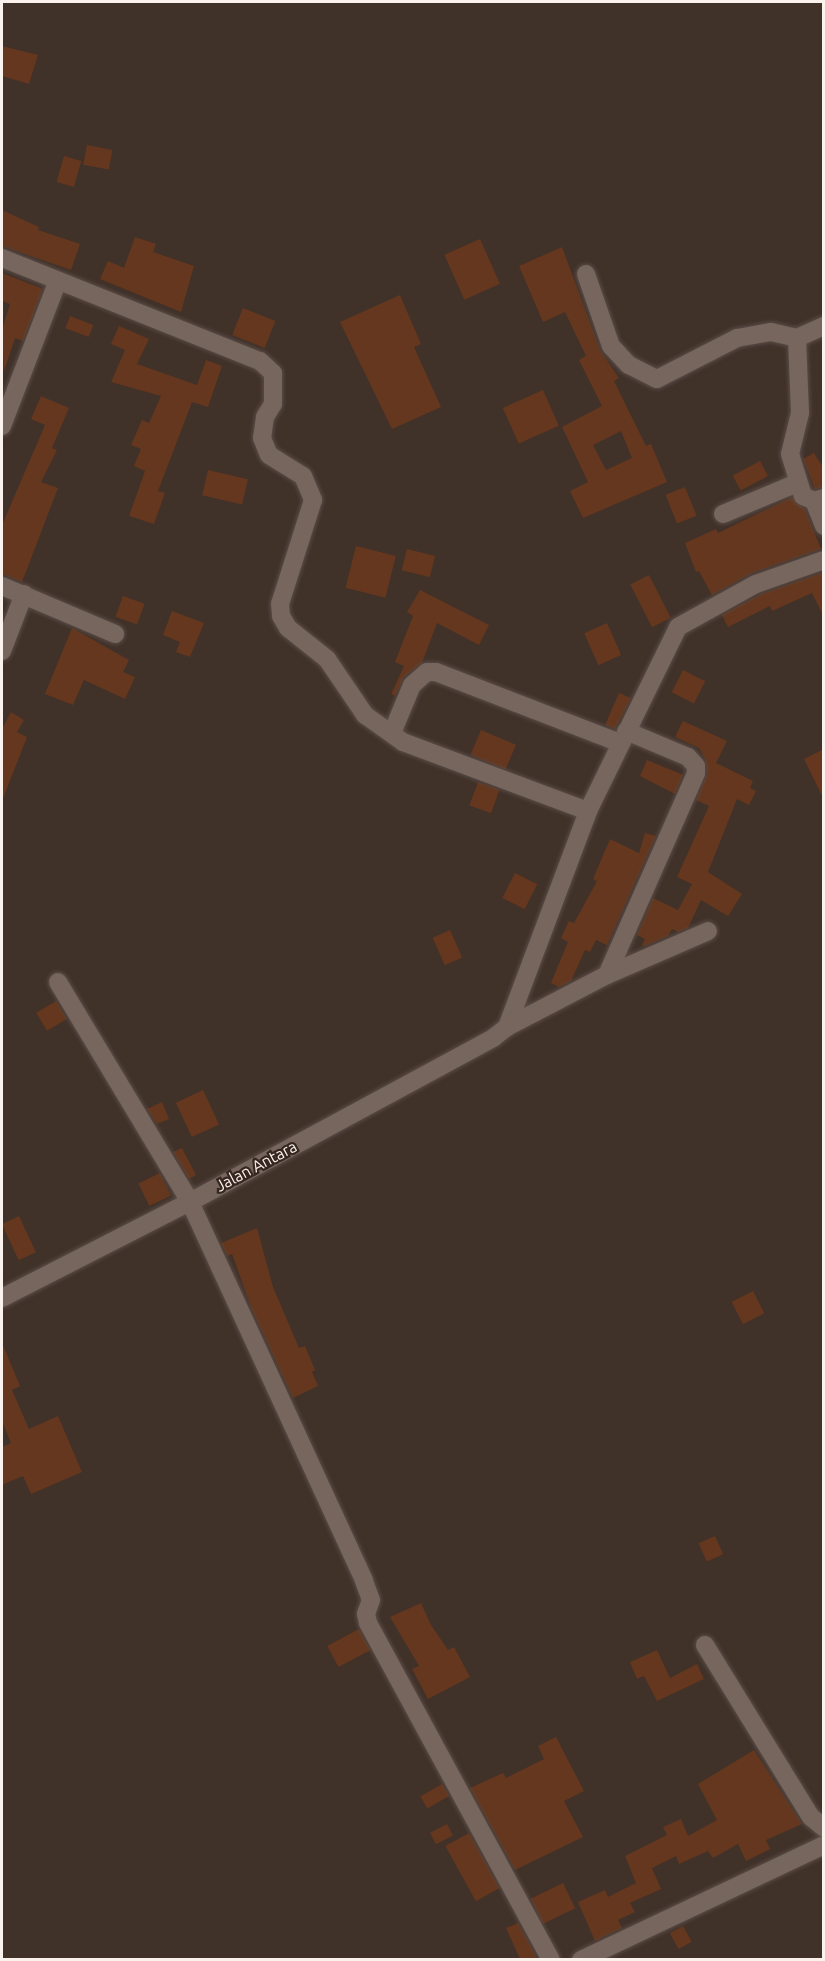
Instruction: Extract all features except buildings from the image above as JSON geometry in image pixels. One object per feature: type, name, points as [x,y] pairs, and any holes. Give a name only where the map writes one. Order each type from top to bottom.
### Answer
[{"type":"street","points":[[2,258],[57,283],[260,361],[273,373],[273,404],[265,417],[262,438],[269,455],[303,476],[313,500],[280,604],[281,616],[288,628],[327,659],[359,708],[403,742],[588,810]]},
{"type":"street","points":[[586,274],[611,345],[629,365],[657,379],[737,338],[771,332],[797,338],[824,326]]},
{"type":"street","points":[[2,425],[57,283]]},
{"type":"street","points":[[797,338],[800,413],[790,453],[797,483],[803,496],[819,500],[824,526]]},
{"type":"street","points":[[723,514],[797,483]]},
{"type":"street","points":[[507,1027],[588,810],[678,627],[756,584],[824,560]]},
{"type":"street","points":[[2,586],[116,634]]},
{"type":"street","points":[[2,651],[24,594]]},
{"type":"street","points":[[392,734],[412,685],[427,672],[436,672],[693,760],[696,773],[607,975]]},
{"type":"street","name":"Jalan Antara","points":[[2,1298],[190,1202],[493,1038],[507,1027],[607,975],[708,931]]},
{"type":"street","points":[[58,982],[190,1202],[364,1581],[371,1600],[366,1614],[368,1623],[551,1959]]},
{"type":"street","points":[[705,1645],[811,1816],[824,1828]]},
{"type":"street","points":[[588,1958],[824,1845]]}]
